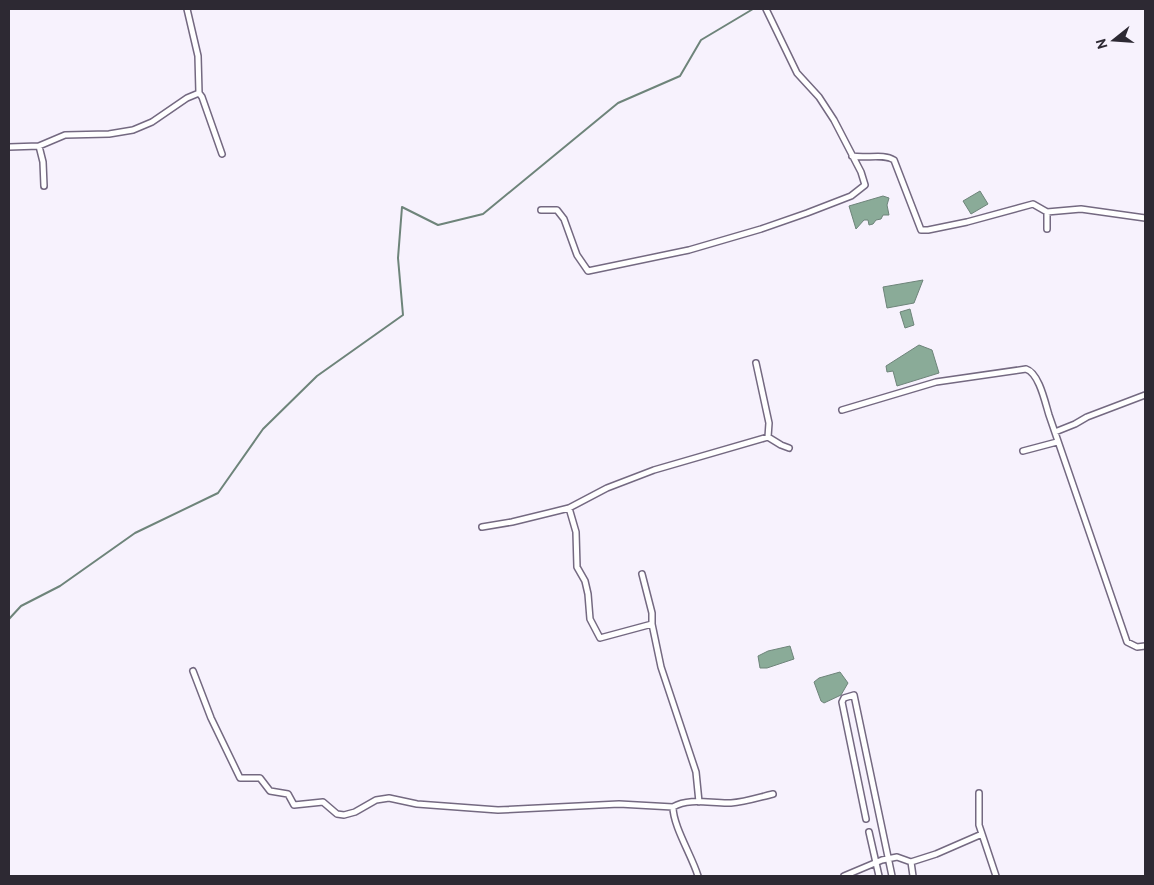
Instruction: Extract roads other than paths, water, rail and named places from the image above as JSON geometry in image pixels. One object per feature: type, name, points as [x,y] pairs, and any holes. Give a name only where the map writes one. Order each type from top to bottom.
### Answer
[{"type":"street","points":[[187,9],[198,56],[199,93],[222,154]]},
{"type":"street","points":[[541,210],[557,210],[564,219],[577,255],[588,271],[689,250],[807,213],[851,196],[865,185],[861,172],[834,120],[819,97],[797,73],[766,9]]},
{"type":"street","points":[[9,147],[39,146],[66,135],[109,134],[133,130],[152,122],[188,98],[199,93]]},
{"type":"street","points":[[39,146],[43,162],[44,186]]},
{"type":"street","points":[[852,156],[863,158],[888,156],[894,160],[922,230],[967,222],[1033,204],[1047,212],[1082,209],[1145,218]]},
{"type":"street","points":[[1047,212],[1047,229]]},
{"type":"street","points":[[756,363],[769,423],[768,437]]},
{"type":"street","points":[[842,410],[936,382],[1030,370],[1039,385],[1127,642],[1137,647],[1145,646]]},
{"type":"street","points":[[1055,432],[1087,417],[1145,395]]},
{"type":"street","points":[[482,527],[512,522],[569,508],[607,488],[654,470],[768,437],[789,448]]},
{"type":"street","points":[[1023,451],[1057,442]]},
{"type":"street","points":[[569,508],[576,532],[577,567],[588,594],[590,619],[600,638],[652,624]]},
{"type":"street","points":[[642,574],[652,613],[652,624],[661,667],[696,772],[699,802]]},
{"type":"street","points":[[192,670],[240,778],[260,778],[270,791],[288,794],[294,805],[323,802],[337,814],[344,815],[355,812],[376,800],[389,798],[418,804],[498,810],[619,804],[673,807],[699,802],[731,803],[773,794]]},
{"type":"street","points":[[866,819],[842,702],[844,698],[854,695],[892,876]]},
{"type":"street","points":[[979,793],[979,825],[996,876]]},
{"type":"street","points":[[673,807],[679,830],[694,861],[698,876]]},
{"type":"street","points":[[869,832],[879,876]]},
{"type":"street","points":[[844,876],[889,858],[897,857],[911,862],[936,854],[982,834]]},
{"type":"street","points":[[911,862],[913,876]]},
{"type":"waterway","points":[[9,619],[21,606],[60,586],[135,533],[218,493],[263,429],[317,376],[403,315],[398,258],[402,207],[438,225],[483,214],[618,103],[680,76],[701,40],[753,9]]}]
